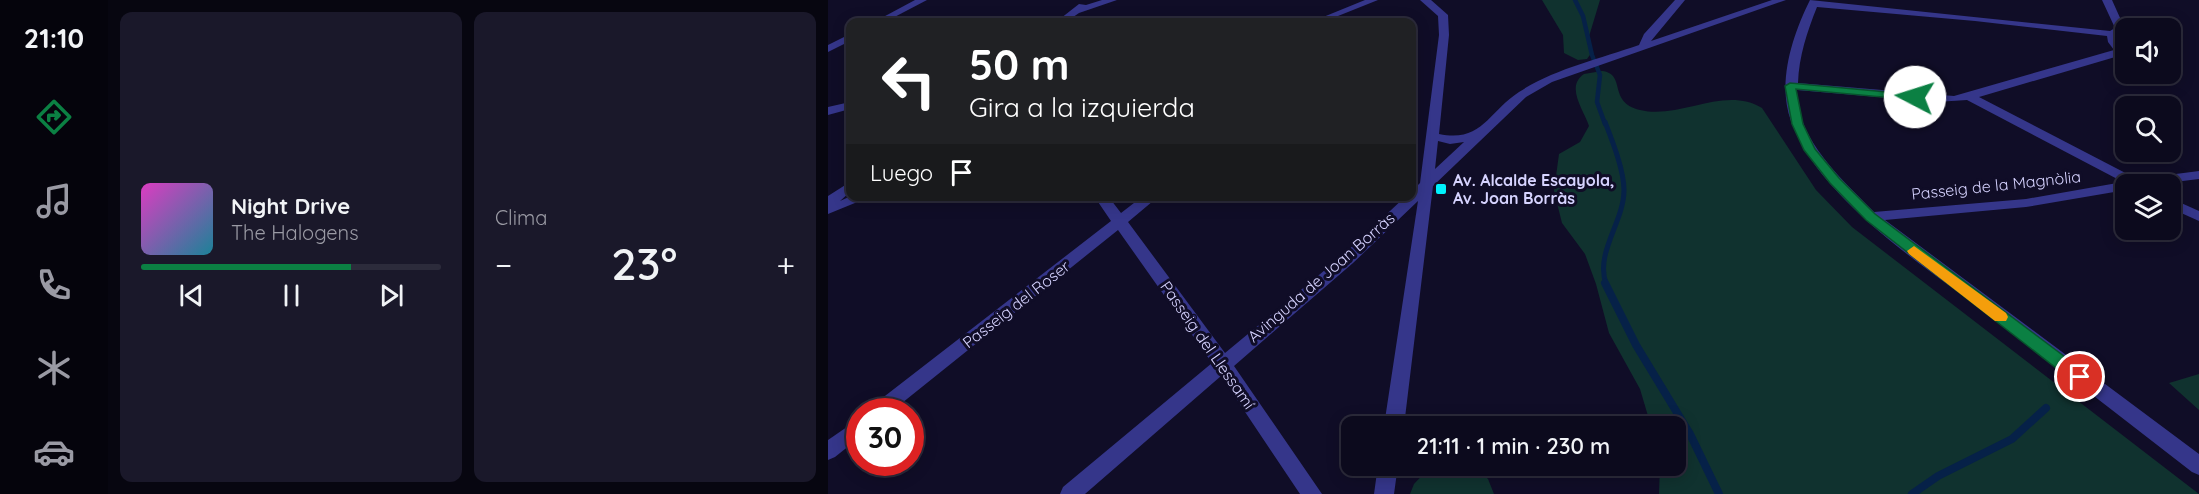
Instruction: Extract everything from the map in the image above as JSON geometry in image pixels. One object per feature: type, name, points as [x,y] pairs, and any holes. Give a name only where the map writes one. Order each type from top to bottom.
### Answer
[{"type":"street","points":[[887,18],[922,0]]},
{"type":"street","points":[[1067,18],[1089,0]]},
{"type":"street","points":[[1076,11],[1112,0]]},
{"type":"street","points":[[1326,18],[1373,0]]},
{"type":"street","points":[[1395,416],[1422,224],[1445,20],[1440,12],[1425,0]]},
{"type":"street","points":[[1644,46],[1648,36],[1680,0]]},
{"type":"street","name":"Avinguda de Joan Borràs","points":[[1416,193],[1522,94],[1548,80],[1781,0]]},
{"type":"street","points":[[2107,0],[2115,28]]},
{"type":"street","points":[[2115,32],[1814,2],[1797,47],[1790,86],[1797,124],[1810,150],[1835,181],[1870,217],[2199,466]]},
{"type":"street","points":[[828,49],[846,40]]},
{"type":"street","points":[[1790,86],[1954,99],[2115,54]]},
{"type":"street","points":[[1969,96],[2116,174]]},
{"type":"street","points":[[828,111],[846,107]]},
{"type":"street","points":[[1432,136],[1450,140],[1474,137]]},
{"type":"street","points":[[2181,178],[2199,175]]},
{"type":"street","name":"Passeig de la Magnòlia","points":[[1870,217],[2026,203],[2115,188]]},
{"type":"street","points":[[828,203],[846,189]]},
{"type":"street","points":[[828,210],[852,201]]},
{"type":"street","name":"Passeig del Llessamí","points":[[1105,201],[1222,363],[1312,494]]},
{"type":"street","name":"Passeig del Roser","points":[[896,398],[1146,201]]},
{"type":"street","name":"Avinguda de Joan Borràs","points":[[1070,494],[1222,363],[1348,259],[1407,201]]},
{"type":"street","points":[[2181,208],[2199,217]]},
{"type":"street","points":[[1392,216],[1411,217],[1422,224]]},
{"type":"street","points":[[828,450],[846,436]]},
{"type":"street","points":[[1384,494],[1386,476]]},
{"type":"green space","points":[[1542,0],[1600,0],[1587,43],[1592,52],[1587,59],[1578,60],[1564,53],[1563,35]]},
{"type":"green space","points":[[1602,71],[1609,73],[1614,77],[1624,101],[1640,110],[1671,111],[1717,101],[1733,100],[1762,108],[1816,190],[1852,227],[2199,494],[1659,494],[1660,476],[1686,476],[1686,416],[1648,416],[1640,389],[1609,333],[1596,284],[1585,254],[1562,223],[1554,191],[1559,154],[1580,142],[1589,126],[1576,92],[1576,85],[1584,74]]},
{"type":"green space","points":[[2199,374],[2199,410],[2169,383]]},
{"type":"green space","points":[[1422,476],[1485,476],[1494,494],[1410,494],[1414,484]]},
{"type":"waterway","points":[[1575,0],[1583,16],[1592,55],[1600,75],[1597,102],[1605,124]]},
{"type":"waterway","points":[[1605,122],[1620,164],[1624,190],[1620,214],[1604,260],[1606,284]]},
{"type":"waterway","points":[[1605,283],[1636,345],[1690,434],[1719,494]]},
{"type":"waterway","points":[[1912,494],[1938,476],[2012,439],[2046,408]]},
{"type":"slow traffic","points":[[1914,251],[2001,317]]},
{"type":"place","name":"Av. Alcalde Escayola, Av. Joan Borràs","points":[[1441,189]]},
{"type":"route","points":[[1915,97],[1790,86],[1797,124],[1810,150],[1835,181],[1870,217],[2080,377]]}]
